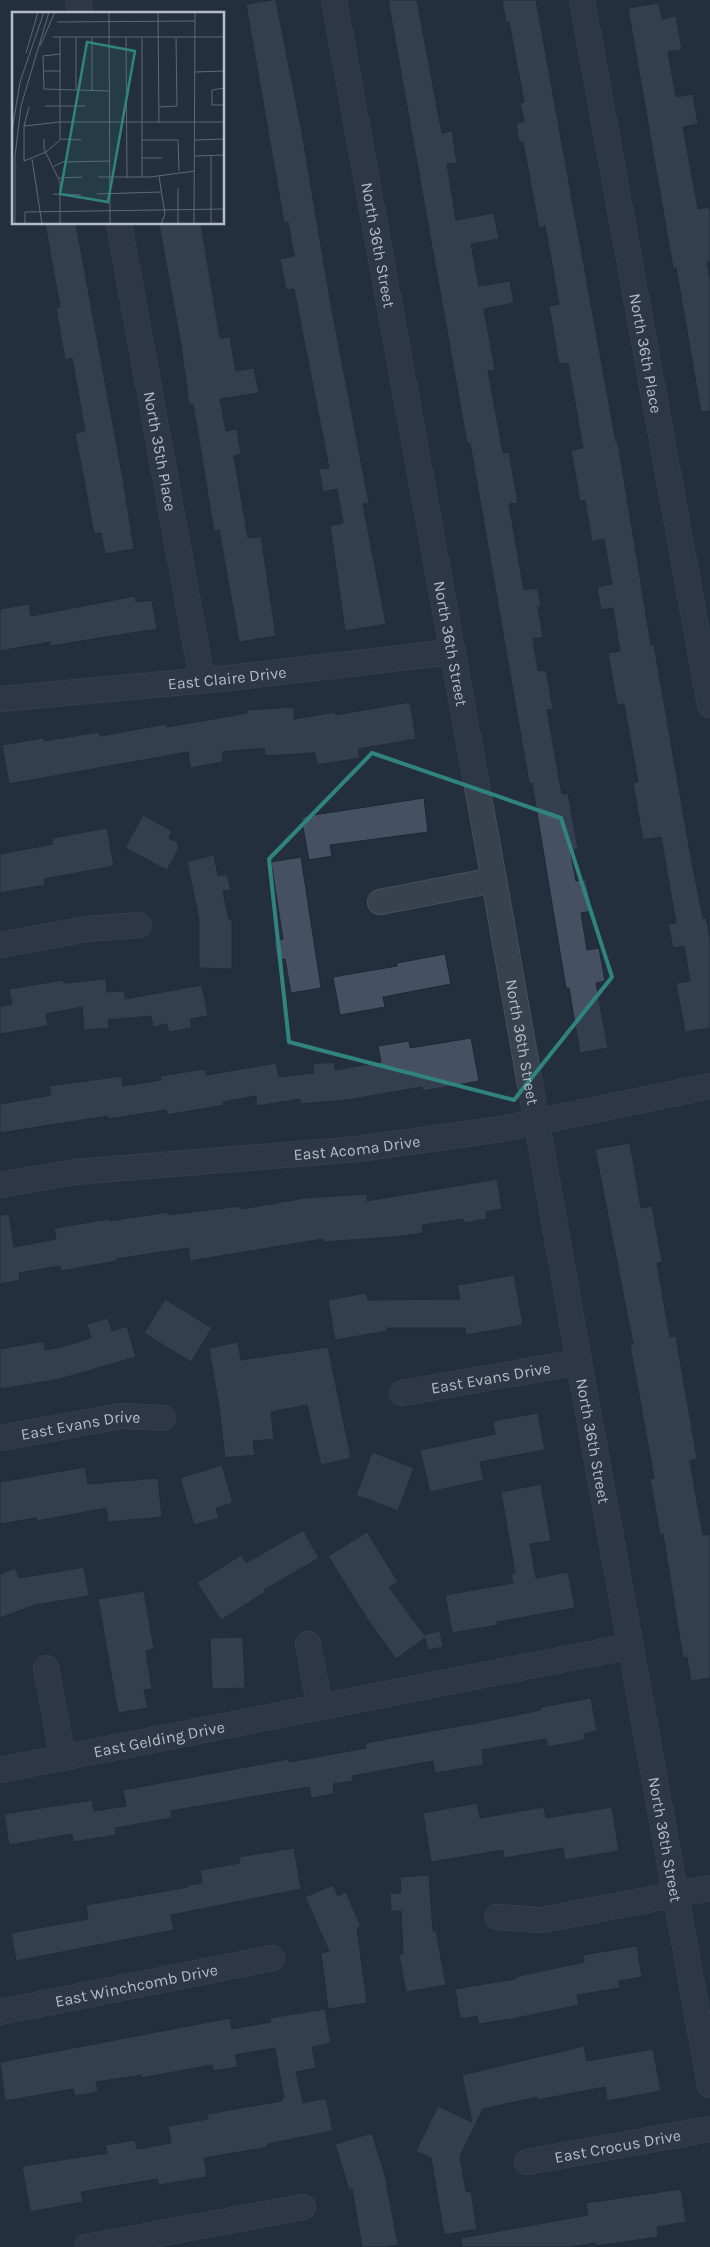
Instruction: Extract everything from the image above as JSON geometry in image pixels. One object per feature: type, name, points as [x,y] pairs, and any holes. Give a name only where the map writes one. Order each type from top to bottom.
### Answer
[{"type":"street","name":"North 36th Street","points":[[334,0],[538,1122],[579,1362],[710,2085]]},
{"type":"street","name":"North 36th Place","points":[[582,0],[710,705]]},
{"type":"street","name":"North 35th Place","points":[[119,225],[202,679]]},
{"type":"street","name":"East Claire Drive","points":[[0,699],[452,652]]},
{"type":"street","points":[[380,902],[494,880]]},
{"type":"street","points":[[0,945],[87,929],[139,925]]},
{"type":"street","name":"East Acoma Drive","points":[[0,1185],[75,1172],[358,1149],[538,1122],[710,1086]]},
{"type":"street","name":"East Evans Drive","points":[[402,1393],[579,1362]]},
{"type":"street","name":"East Evans Drive","points":[[0,1438],[121,1416],[163,1418]]},
{"type":"street","points":[[308,1644],[320,1707]]},
{"type":"street","name":"East Gelding Drive","points":[[0,1770],[631,1646]]},
{"type":"street","points":[[46,1668],[63,1758]]},
{"type":"street","points":[[497,1917],[542,1920],[710,1888]]},
{"type":"street","name":"East Winchcomb Drive","points":[[0,2012],[272,1958]]},
{"type":"street","name":"East Crocus Drive","points":[[527,2162],[710,2129]]},
{"type":"street","points":[[87,2247],[303,2208]]},
{"type":"highlighted area","points":[[372,753],[561,818],[612,977],[514,1100],[289,1042],[269,859]]},
{"type":"building","points":[[276,0],[301,127],[332,310],[369,503],[363,504],[386,624],[345,631],[330,526],[343,523],[337,489],[323,492],[319,469],[329,468],[294,289],[286,290],[280,259],[294,256],[288,222],[284,223],[246,4]]},
{"type":"building","points":[[388,0],[417,0],[442,133],[452,131],[457,163],[447,164],[456,220],[494,213],[499,239],[471,244],[479,286],[510,281],[514,303],[484,309],[495,370],[488,371],[503,453],[509,452],[518,503],[509,504],[524,590],[538,588],[541,606],[538,607],[543,637],[533,639],[538,671],[546,670],[553,709],[547,710],[562,794],[568,793],[578,849],[570,850],[576,881],[586,879],[592,911],[581,913],[587,950],[599,948],[605,981],[596,983],[608,1048],[580,1053],[569,988],[566,988],[532,783],[529,783],[470,443],[467,443]]},
{"type":"building","points":[[502,0],[536,0],[616,442],[618,442],[651,645],[654,645],[690,852],[703,918],[706,918],[710,938],[710,1028],[685,1032],[676,983],[690,981],[684,946],[673,948],[668,924],[676,923],[661,837],[643,840],[633,783],[638,782],[624,704],[617,705],[608,653],[620,651],[613,608],[601,610],[597,587],[612,584],[604,539],[592,542],[585,500],[580,501],[571,450],[583,448],[568,363],[559,364],[549,306],[559,304],[545,226],[539,228],[523,142],[519,142],[516,123],[524,122],[520,103],[524,102],[509,22],[506,23]]},
{"type":"building","points":[[659,3],[662,19],[676,16],[682,50],[668,52],[676,97],[693,94],[698,124],[683,127],[698,209],[710,207],[710,262],[707,262],[710,279],[710,411],[701,412],[676,268],[673,268],[628,8]]},
{"type":"building","points":[[45,225],[76,225],[134,549],[105,554],[101,533],[94,534],[75,433],[85,431],[72,358],[65,360],[56,307],[60,307]]},
{"type":"building","points":[[159,225],[201,225],[220,338],[230,337],[236,371],[254,368],[259,393],[220,399],[226,431],[237,429],[241,454],[234,456],[248,538],[261,536],[276,636],[239,642],[219,530],[214,531],[193,404],[189,405],[181,345]]},
{"type":"building","points":[[135,596],[136,602],[152,600],[157,629],[50,646],[50,642],[0,651],[0,609],[29,604],[31,616]]},
{"type":"building","points":[[410,702],[416,739],[358,749],[360,758],[317,765],[315,753],[265,756],[264,748],[222,752],[223,762],[190,768],[188,752],[9,784],[2,745],[43,738],[44,741],[99,732],[100,736],[166,724],[167,727],[247,713],[247,710],[294,707],[294,719],[335,712],[336,715]]},
{"type":"building","points":[[424,798],[428,832],[330,845],[332,856],[309,860],[301,817]]},
{"type":"building","points":[[143,815],[172,831],[169,838],[178,843],[178,850],[167,870],[125,848]]},
{"type":"building","points":[[107,828],[114,866],[44,879],[45,885],[0,893],[0,854],[53,844],[52,838]]},
{"type":"building","points":[[214,855],[218,876],[227,874],[231,890],[223,891],[229,920],[232,920],[232,969],[199,968],[199,920],[187,861]]},
{"type":"building","points":[[301,857],[321,988],[291,993],[285,959],[277,960],[274,941],[283,939],[271,862]]},
{"type":"building","points":[[445,954],[451,984],[383,997],[385,1007],[340,1015],[333,977],[397,966],[397,963]]},
{"type":"building","points":[[106,979],[107,992],[124,991],[125,999],[202,985],[208,1016],[190,1019],[192,1028],[169,1032],[167,1024],[153,1027],[151,1016],[108,1020],[109,1028],[84,1030],[82,1007],[46,1014],[48,1026],[0,1034],[0,1006],[12,1004],[9,989],[63,980],[64,983]]},
{"type":"building","points":[[471,1038],[479,1081],[423,1091],[422,1087],[347,1100],[301,1104],[300,1099],[257,1106],[256,1096],[223,1102],[224,1105],[167,1115],[166,1110],[108,1119],[108,1116],[0,1133],[0,1104],[51,1095],[49,1086],[122,1076],[123,1086],[161,1080],[160,1076],[205,1069],[206,1075],[276,1063],[279,1077],[314,1073],[313,1064],[334,1062],[335,1070],[381,1062],[378,1046],[409,1041],[410,1048]]},
{"type":"building","points":[[630,1143],[641,1208],[652,1206],[662,1262],[657,1263],[670,1337],[676,1336],[697,1459],[690,1461],[703,1535],[710,1534],[710,1678],[691,1681],[687,1657],[683,1658],[663,1534],[660,1535],[650,1479],[654,1478],[630,1345],[633,1344],[595,1149]]},
{"type":"building","points":[[497,1179],[502,1209],[486,1212],[487,1219],[464,1223],[463,1219],[422,1225],[423,1233],[324,1242],[323,1239],[190,1261],[188,1248],[116,1259],[117,1261],[61,1271],[60,1266],[19,1273],[20,1280],[0,1284],[0,1215],[9,1214],[14,1247],[56,1239],[54,1228],[109,1219],[110,1221],[169,1212],[169,1215],[240,1206],[241,1209],[305,1198],[367,1194],[367,1201]]},
{"type":"building","points":[[514,1275],[523,1325],[466,1335],[465,1328],[387,1328],[387,1331],[335,1340],[328,1300],[366,1293],[368,1300],[460,1299],[457,1285]]},
{"type":"building","points":[[165,1299],[212,1328],[191,1362],[144,1333]]},
{"type":"building","points":[[108,1318],[112,1331],[127,1326],[136,1357],[60,1379],[0,1389],[0,1349],[44,1341],[45,1350],[65,1346],[91,1338],[87,1324]]},
{"type":"building","points":[[238,1342],[241,1360],[328,1347],[351,1458],[321,1465],[307,1405],[271,1412],[274,1439],[253,1441],[255,1455],[225,1458],[209,1348]]},
{"type":"building","points":[[538,1413],[545,1450],[480,1462],[484,1480],[430,1492],[420,1450],[495,1434],[493,1421]]},
{"type":"building","points":[[372,1452],[414,1468],[398,1511],[356,1495]]},
{"type":"building","points":[[222,1465],[233,1503],[216,1508],[219,1518],[194,1525],[180,1478]]},
{"type":"building","points":[[85,1467],[88,1484],[158,1478],[162,1517],[108,1522],[106,1508],[37,1521],[36,1518],[0,1524],[0,1482]]},
{"type":"building","points":[[541,1484],[551,1541],[530,1544],[536,1578],[568,1572],[575,1608],[497,1622],[498,1625],[452,1633],[445,1595],[513,1583],[511,1574],[515,1573],[501,1492]]},
{"type":"building","points":[[303,1530],[319,1558],[264,1590],[265,1592],[221,1620],[197,1583],[241,1555],[246,1563]]},
{"type":"building","points":[[367,1532],[398,1582],[389,1587],[425,1636],[425,1634],[440,1631],[443,1647],[428,1650],[425,1638],[396,1659],[364,1614],[328,1556]]},
{"type":"building","points":[[84,1567],[89,1596],[35,1605],[0,1618],[0,1574],[15,1568],[19,1578]]},
{"type":"building","points":[[144,1591],[154,1649],[146,1651],[152,1689],[144,1690],[148,1708],[118,1713],[98,1599]]},
{"type":"building","points":[[243,1637],[245,1688],[212,1689],[210,1638]]},
{"type":"building","points":[[591,1698],[597,1731],[584,1734],[585,1740],[548,1747],[546,1739],[482,1750],[484,1765],[435,1773],[433,1761],[352,1776],[353,1781],[333,1784],[334,1794],[311,1798],[309,1787],[171,1811],[172,1818],[115,1828],[116,1835],[73,1842],[72,1834],[9,1845],[4,1814],[92,1800],[94,1811],[126,1806],[123,1790],[289,1759],[289,1762],[366,1748],[365,1743],[487,1721],[541,1710],[541,1707]]},
{"type":"building","points":[[477,1803],[480,1818],[544,1807],[546,1818],[612,1807],[619,1851],[565,1860],[563,1848],[504,1858],[503,1850],[431,1862],[423,1813]]},
{"type":"building","points":[[294,1848],[301,1889],[171,1915],[174,1930],[16,1961],[11,1933],[88,1919],[86,1905],[188,1887],[188,1885],[202,1883],[200,1870],[240,1863],[239,1857]]},
{"type":"building","points":[[429,1875],[433,1931],[436,1931],[446,1985],[406,1992],[399,1955],[403,1954],[401,1911],[391,1911],[390,1893],[401,1893],[400,1877]]},
{"type":"building","points":[[333,1885],[338,1896],[346,1892],[361,1927],[357,1928],[367,2003],[328,2009],[321,1953],[329,1951],[305,1897]]},
{"type":"building","points":[[637,1946],[642,1977],[619,1981],[620,1988],[577,1995],[579,2005],[479,2024],[477,2016],[460,2019],[455,1989],[515,1979],[515,1977],[584,1962],[583,1955]]},
{"type":"building","points":[[325,2009],[331,2043],[312,2047],[316,2068],[296,2072],[303,2103],[326,2098],[333,2131],[267,2144],[268,2147],[204,2158],[207,2177],[159,2185],[157,2179],[81,2192],[83,2202],[30,2212],[22,2166],[107,2153],[105,2145],[135,2140],[137,2149],[171,2143],[168,2126],[208,2119],[207,2114],[282,2101],[281,2098],[284,2098],[275,2048],[235,2055],[238,2067],[213,2071],[212,2065],[141,2078],[141,2075],[96,2082],[98,2092],[75,2096],[73,2089],[5,2101],[0,2062],[230,2018],[232,2029],[271,2022],[270,2018]]},
{"type":"building","points":[[584,2046],[587,2061],[653,2049],[661,2091],[607,2101],[605,2087],[537,2100],[537,2097],[483,2109],[460,2156],[466,2192],[471,2191],[477,2229],[444,2235],[431,2158],[416,2151],[438,2106],[472,2122],[462,2075]]},
{"type":"building","points":[[372,2133],[385,2175],[398,2245],[362,2247],[352,2189],[349,2190],[335,2144]]},
{"type":"building","points":[[681,2189],[686,2222],[657,2227],[658,2237],[596,2246],[596,2243],[570,2247],[462,2247],[461,2238],[588,2215],[586,2203]]}]
